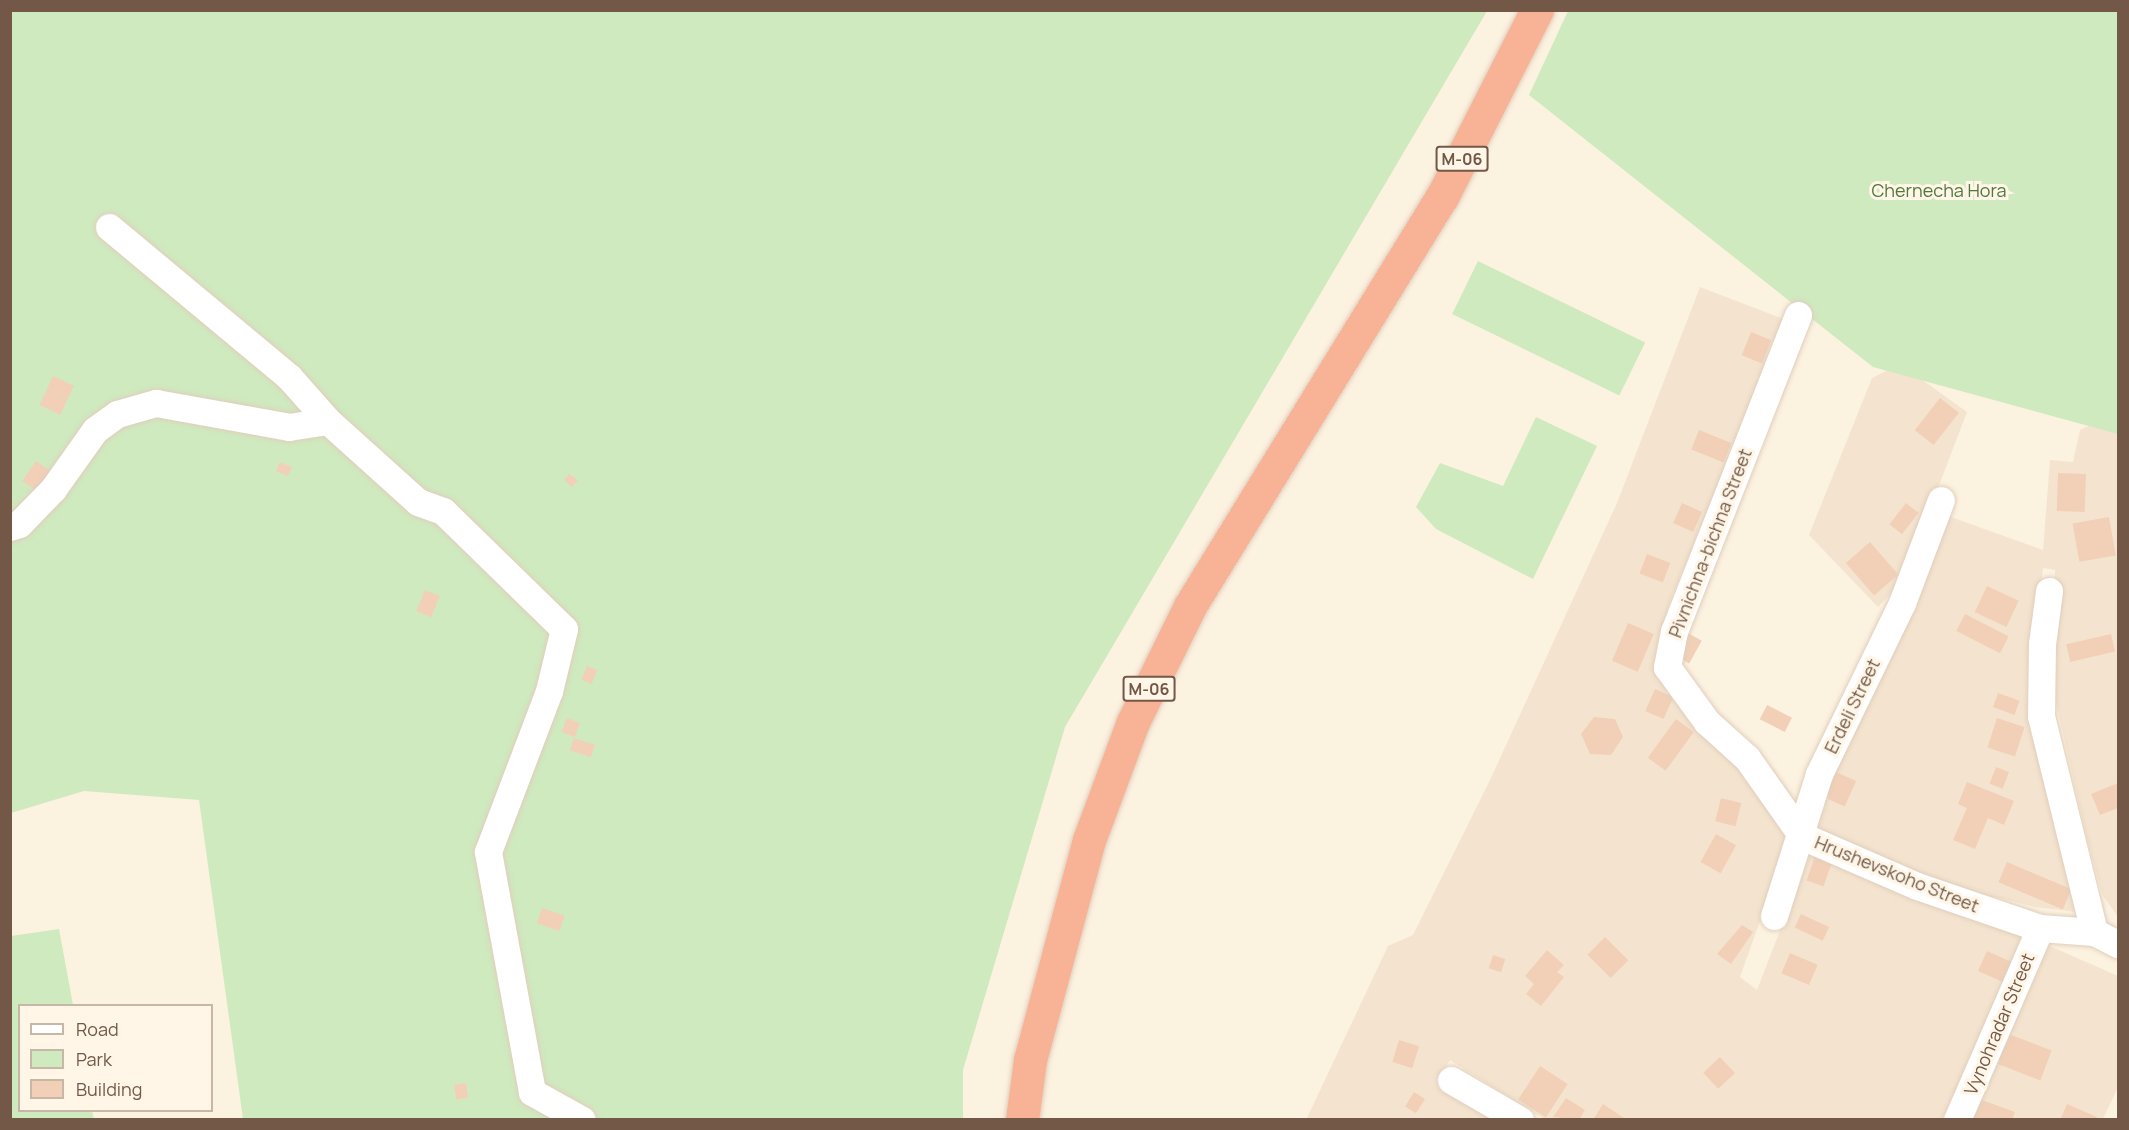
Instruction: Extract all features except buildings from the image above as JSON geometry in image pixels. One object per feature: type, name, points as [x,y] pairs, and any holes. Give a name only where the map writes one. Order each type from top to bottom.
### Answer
[{"type":"highway","name":"М-06","points":[[1022,1119],[1030,1060],[1089,840],[1133,722],[1190,606],[1442,197],[1537,10]]},
{"type":"street","points":[[109,227],[289,377],[328,421],[418,502],[443,511],[564,629],[549,692],[488,852],[532,1092],[582,1119]]},
{"type":"street","name":"Pivnichna-bichna Street","points":[[1740,752],[1707,722],[1667,667],[1674,631],[1798,315]]},
{"type":"street","points":[[10,527],[19,524],[54,489],[95,430],[117,414],[156,403],[289,428],[328,421]]},
{"type":"street","name":"Erdeli Street","points":[[1774,916],[1802,836],[1819,774],[1902,603],[1941,500]]},
{"type":"street","points":[[2049,591],[2042,644],[2041,716],[2094,932],[2118,945]]},
{"type":"street","name":"Hrushevskoho Street","points":[[1740,752],[1802,836],[1917,886],[2040,927],[2094,932]]},
{"type":"street","name":"Vynohradar Street","points":[[1957,1119],[2040,927]]},
{"type":"street","points":[[1450,1080],[1520,1119]]},
{"type":"shaded area","points":[[1700,287],[1786,320],[1669,604],[1657,661],[1791,834],[1740,977],[1757,990],[1812,848],[2030,931],[1942,1119],[1544,1119],[1450,1060],[1436,1081],[1502,1119],[1306,1120],[1388,946],[1413,935],[1491,778],[1617,503]]},
{"type":"shaded area","points":[[1900,364],[1967,412],[1903,580],[1878,607],[1809,535],[1872,378]]},
{"type":"shaded area","points":[[2113,415],[2118,417],[2118,917],[2103,896],[2087,838],[2054,694],[2055,570],[2043,568],[2035,642],[2077,912],[2035,907],[1929,881],[1811,831],[1824,780],[1945,515],[2043,550],[2050,460],[2073,462],[2080,430]]},
{"type":"shaded area","points":[[2043,943],[2118,976],[2118,1087],[2103,1119],[1966,1120]]},
{"type":"green space","points":[[11,11],[1487,11],[1065,727],[963,1070],[963,1119],[243,1119],[199,800],[84,791],[11,813]]},
{"type":"green space","name":"Chernecha Hora","points":[[1568,11],[2118,11],[2118,434],[1873,367],[1529,95]]},
{"type":"green space","points":[[1478,261],[1645,343],[1619,396],[1452,314]]},
{"type":"green space","points":[[1536,417],[1597,446],[1533,579],[1436,529],[1416,507],[1440,463],[1503,486]]},
{"type":"green space","points":[[59,929],[73,1004],[18,1004],[18,1112],[92,1112],[94,1119],[11,1119],[11,936]]}]
